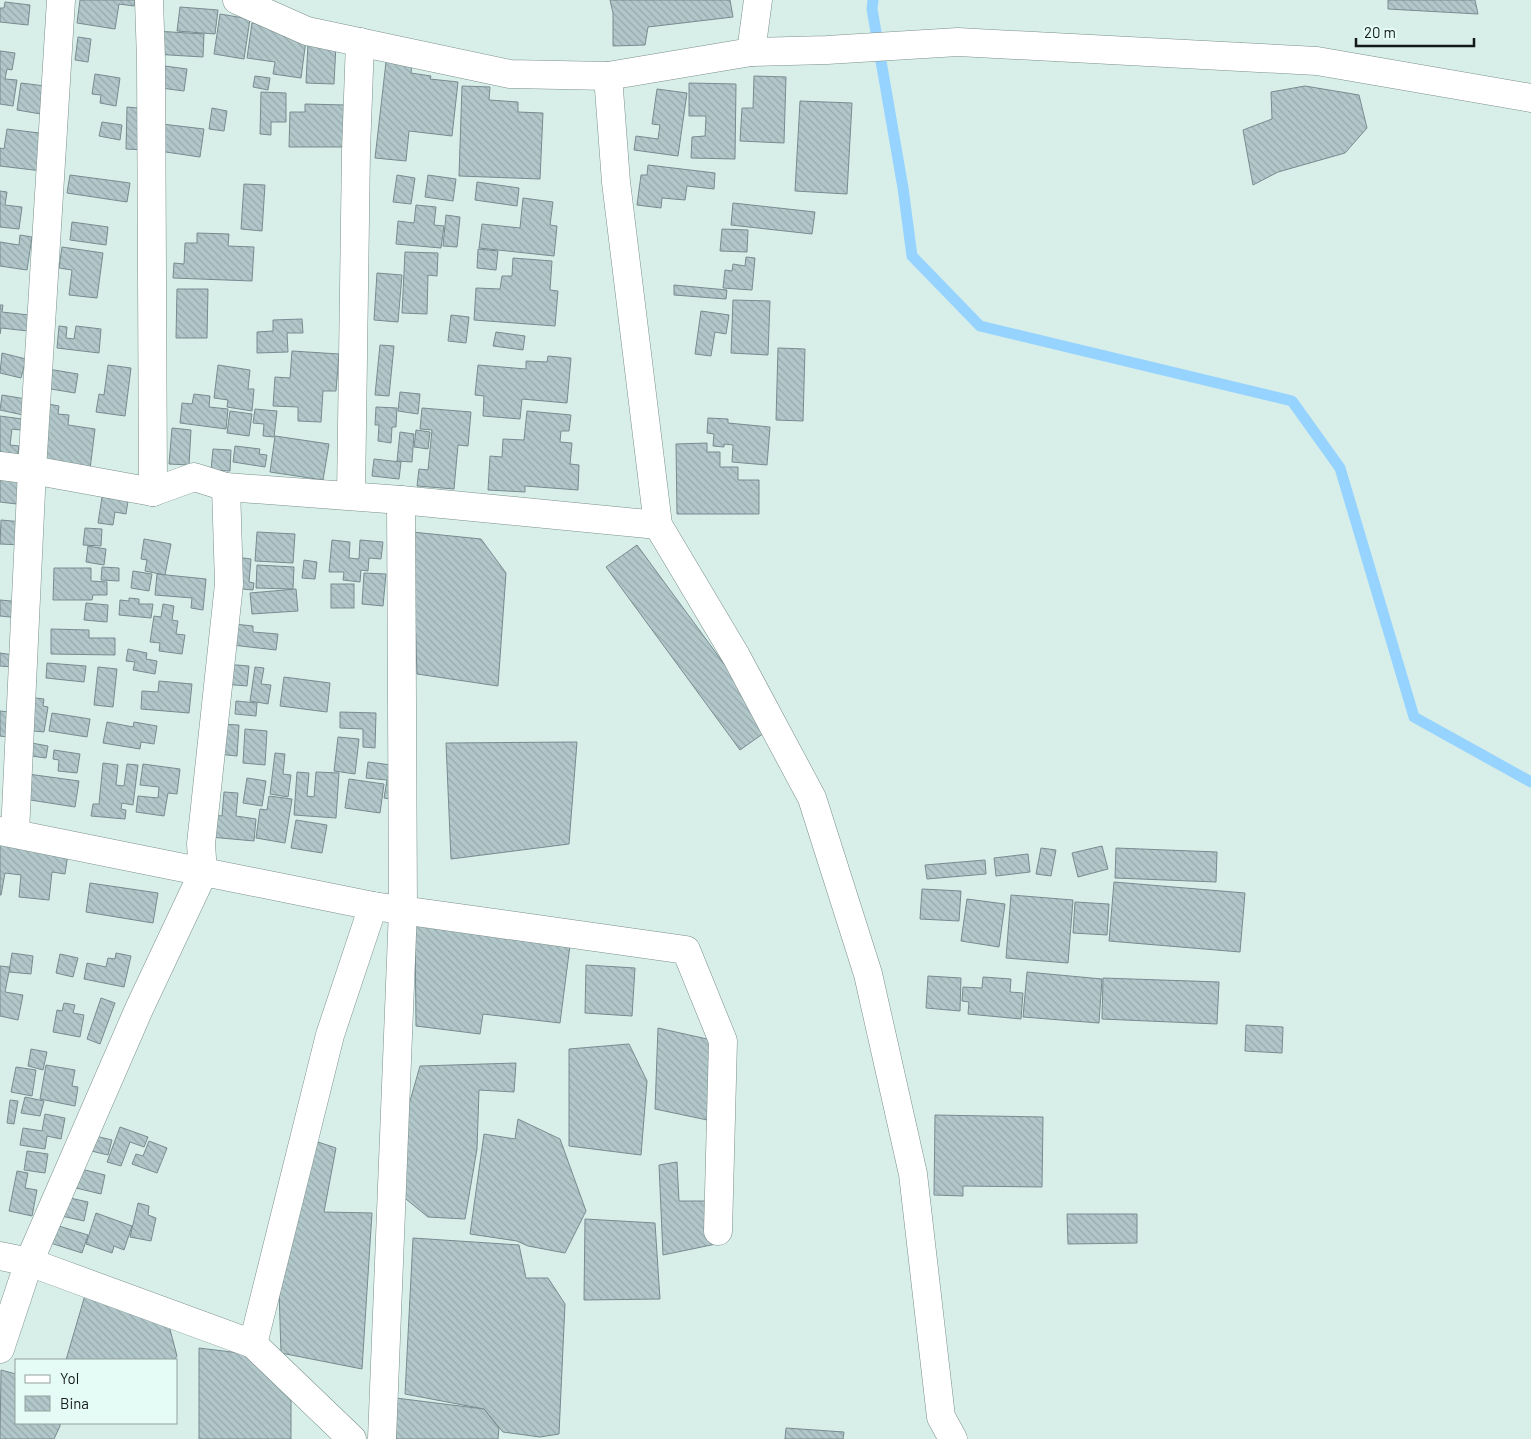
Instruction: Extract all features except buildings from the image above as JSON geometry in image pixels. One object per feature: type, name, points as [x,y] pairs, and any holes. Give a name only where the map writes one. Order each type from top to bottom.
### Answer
[{"type":"street","points":[[60,0],[8,832],[373,906],[686,950],[723,1041],[718,1231]]},
{"type":"street","points":[[149,0],[151,60],[153,492]]},
{"type":"street","points":[[237,0],[307,31],[510,74],[608,76],[751,52],[827,50],[958,42],[1317,61],[1531,98]]},
{"type":"street","points":[[751,52],[758,0]]},
{"type":"street","points":[[351,495],[356,151],[360,42]]},
{"type":"street","points":[[608,76],[616,182],[658,525],[736,656],[812,798],[815,807],[868,974],[913,1174],[941,1417],[953,1439]]},
{"type":"street","points":[[0,466],[153,492],[194,476],[226,487],[351,495],[658,525]]},
{"type":"street","points":[[0,1349],[29,1262],[139,1009],[203,873],[201,844],[230,584],[226,487]]},
{"type":"street","points":[[382,1439],[403,909],[400,500]]},
{"type":"street","points":[[253,1344],[330,1035],[373,906]]},
{"type":"street","points":[[0,1256],[29,1262],[253,1344],[352,1439]]},
{"type":"waterway","points":[[873,0],[872,9],[903,188],[912,256],[980,326],[1292,401],[1340,468],[1414,717],[1531,782]]}]
